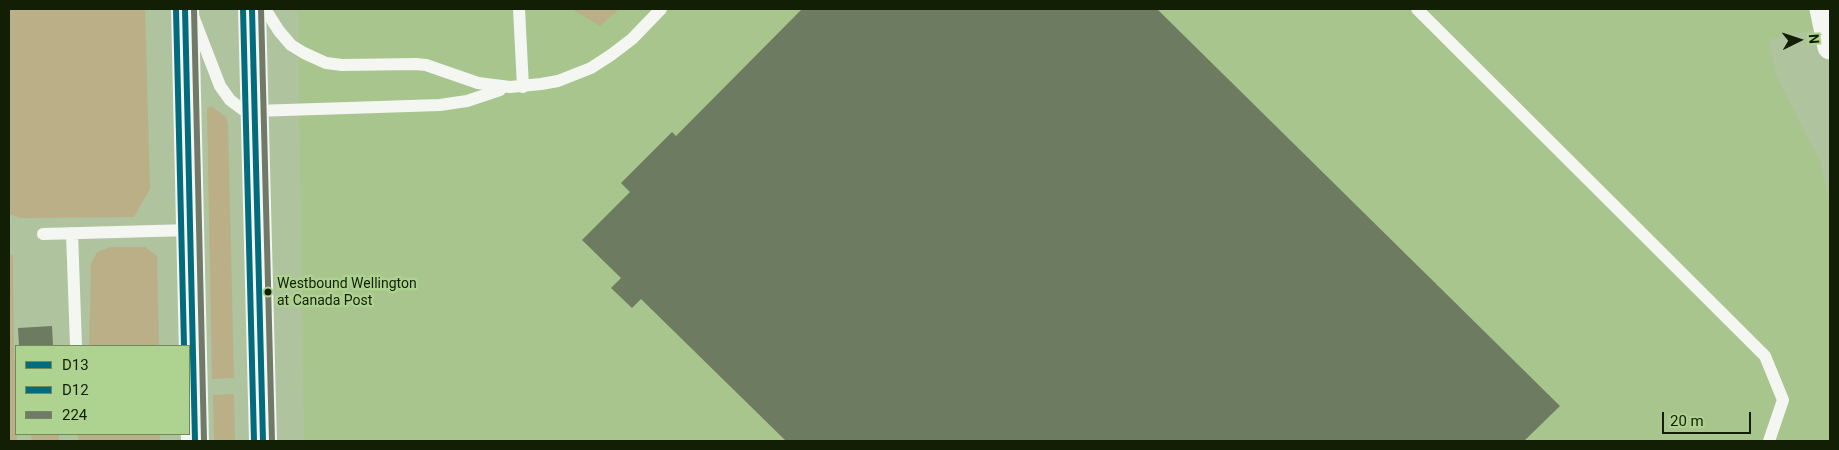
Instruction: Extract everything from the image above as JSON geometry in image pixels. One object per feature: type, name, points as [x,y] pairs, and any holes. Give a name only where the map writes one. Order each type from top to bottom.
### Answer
[{"type":"main road","points":[[185,9],[195,441]]},
{"type":"main road","points":[[252,9],[263,441]]},
{"type":"street","points":[[1822,9],[1830,47]]},
{"type":"lane","points":[[190,9],[220,86],[230,100],[242,109],[255,111],[440,105],[467,100],[510,87]]},
{"type":"lane","points":[[265,9],[279,31],[292,45],[304,54],[326,63],[342,65],[426,65],[478,83],[510,87],[523,87],[558,81],[591,68],[632,38],[661,9]]},
{"type":"lane","points":[[519,9],[523,87]]},
{"type":"lane","points":[[1417,9],[1765,356],[1783,400],[1769,441]]},
{"type":"lane","points":[[43,234],[190,230]]},
{"type":"lane","points":[[72,233],[76,345]]},
{"type":"shaded area","points":[[9,9],[145,9],[150,189],[134,217],[20,218],[9,214]]},
{"type":"shaded area","points":[[298,9],[1830,9],[1830,25],[1769,40],[1776,75],[1821,163],[1830,211],[1830,441],[304,441]]},
{"type":"shaded area","points":[[572,9],[619,9],[600,26]]},
{"type":"shaded area","points":[[211,106],[226,117],[228,124],[234,378],[212,379],[207,109]]},
{"type":"shaded area","points":[[111,247],[145,247],[157,256],[159,345],[89,345],[91,264],[97,252]]},
{"type":"shaded area","points":[[9,254],[13,256],[15,435],[17,435],[17,441],[9,441]]},
{"type":"shaded area","points":[[234,394],[235,441],[214,441],[213,395]]},
{"type":"shaded area","points":[[31,435],[59,435],[59,441],[32,441]]},
{"type":"shaded area","points":[[78,435],[160,435],[160,441],[78,441]]},
{"type":"building","points":[[802,9],[1157,9],[1560,406],[1524,441],[786,441],[641,299],[632,308],[611,288],[621,278],[582,240],[630,192],[621,183],[672,132],[676,136]]},
{"type":"building","points":[[52,326],[53,345],[19,345],[18,328]]},
{"type":"transit line","name":"D12","points":[[176,9],[184,345]]},
{"type":"transit line","name":"D13","points":[[185,9],[195,441]]},
{"type":"transit line","name":"224","points":[[194,9],[204,441]]},
{"type":"transit line","name":"D12","points":[[243,9],[254,441]]},
{"type":"transit line","name":"D13","points":[[252,9],[263,441]]},
{"type":"transit line","name":"224","points":[[261,9],[272,441]]},
{"type":"place","name":"Westbound Wellington at Canada Post","points":[[268,292]]}]
